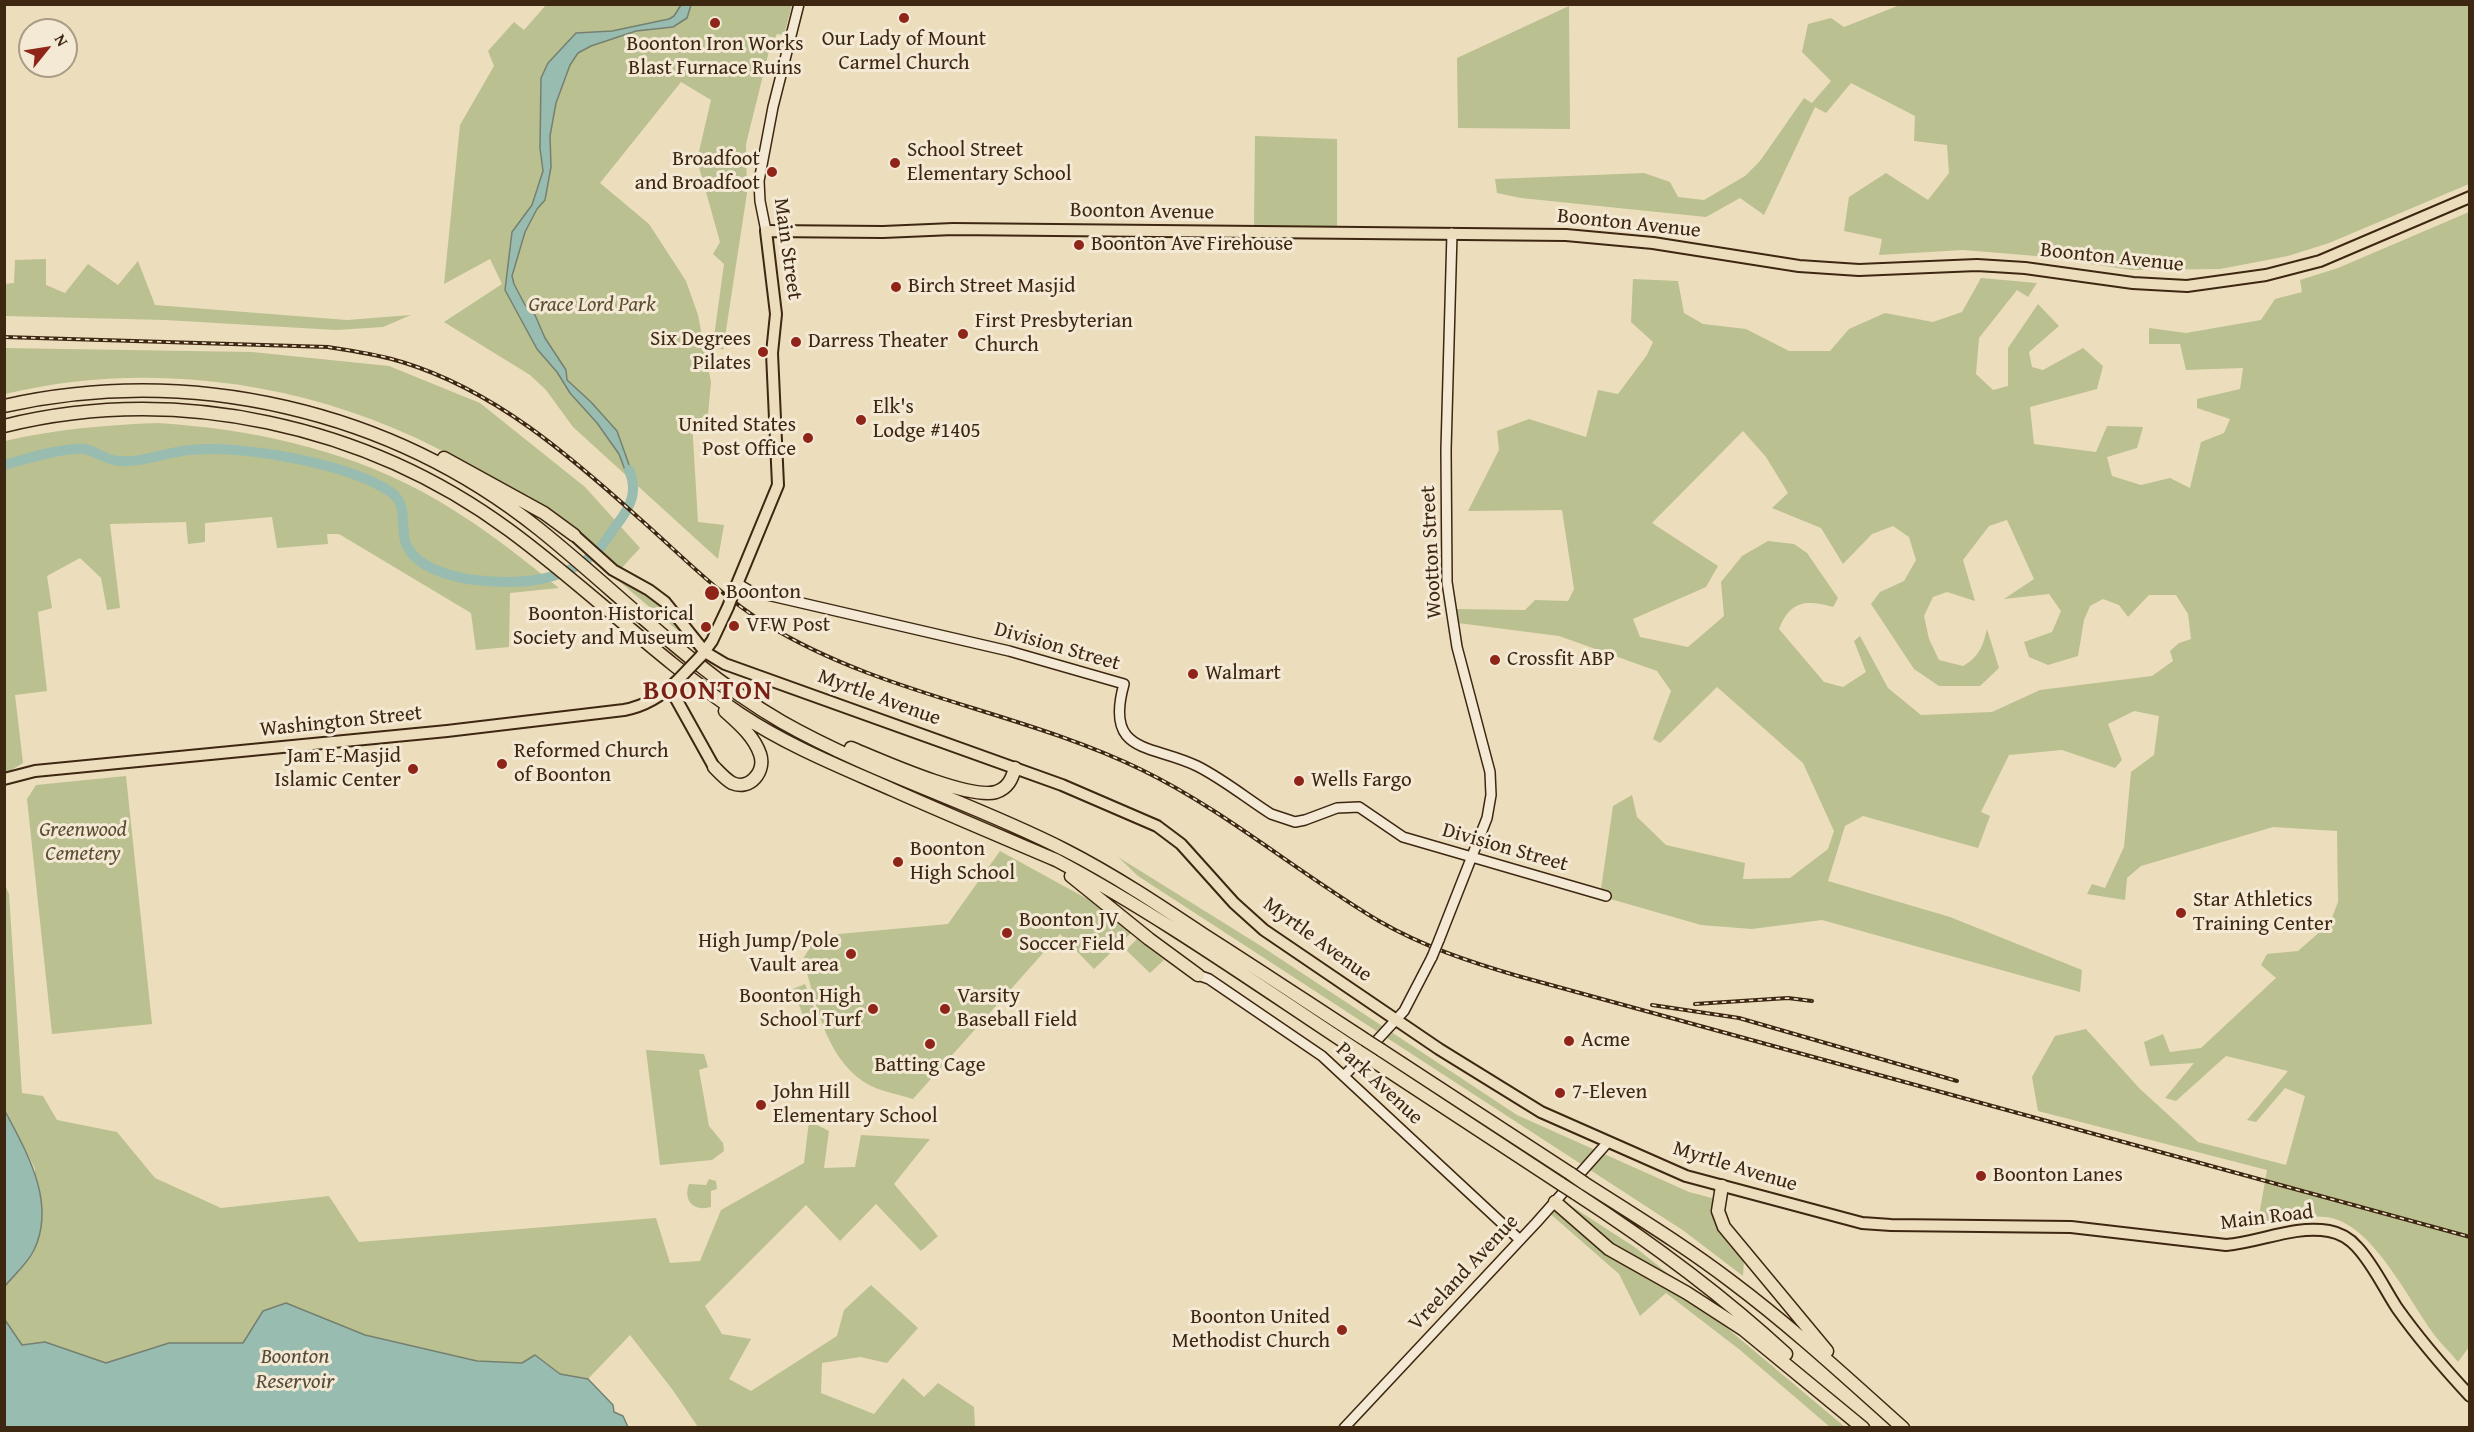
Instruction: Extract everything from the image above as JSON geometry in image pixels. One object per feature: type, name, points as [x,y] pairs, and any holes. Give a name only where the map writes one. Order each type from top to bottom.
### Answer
[{"type":"highway","points":[[4,406],[115,391],[180,392],[244,398],[327,412],[393,434],[491,483],[554,519],[580,541]]},
{"type":"highway","points":[[244,398],[340,421],[420,454],[504,503],[573,558],[712,676],[766,712],[814,739],[1040,838],[1089,863],[1164,908],[1696,1256],[1791,1329],[1904,1428]]},
{"type":"highway","points":[[4,426],[74,413],[148,410],[221,414],[294,428],[364,450],[421,475],[494,519],[740,714],[796,747],[1056,861],[1138,908],[1575,1193],[1652,1244],[1720,1296],[1863,1428]]},
{"type":"highway","points":[[669,659],[744,730],[761,755],[761,766],[757,777],[742,785],[732,783],[714,767]]},
{"type":"highway","points":[[814,739],[828,739],[915,773],[983,793],[1002,790],[1011,780],[1015,768]]},
{"type":"highway","points":[[1056,861],[1137,930],[1198,975]]},
{"type":"highway","points":[[1722,1186],[1718,1211],[1729,1233],[1817,1341],[1904,1428]]},
{"type":"highway","points":[[1555,1203],[1609,1249],[1687,1293],[1744,1330],[1863,1428]]},
{"type":"main road","name":"Boonton Avenue","points":[[766,231],[884,232],[953,229],[1566,235],[1617,239],[1799,266],[1859,270],[1977,265],[2025,268],[2144,284],[2187,286],[2266,275],[2320,261],[2469,197]]},
{"type":"main road","name":"Main Street","points":[[670,688],[703,654],[715,636],[778,485],[772,354],[776,314],[766,231]]},
{"type":"main road","name":"Myrtle Avenue","points":[[580,541],[605,564],[665,602],[703,654],[734,668],[1077,790],[1169,834],[1234,903],[1264,930],[1526,1104],[1674,1172],[1862,1223],[2028,1225]]},
{"type":"main road","points":[[670,688],[714,767]]},
{"type":"main road","name":"Washington Street","points":[[8,778],[35,771],[447,731],[624,710],[648,703],[670,688]]},
{"type":"main road","name":"Main Road","points":[[2028,1225],[2106,1229],[2214,1245],[2240,1244],[2307,1230],[2340,1234],[2358,1247],[2399,1311],[2469,1396]]},
{"type":"street","name":"Main Street","points":[[766,231],[759,181],[773,107],[799,4]]},
{"type":"street","name":"Wootton Street","points":[[1345,1075],[1397,1020],[1413,996],[1439,940],[1488,812],[1491,783],[1462,670],[1448,582],[1446,450],[1452,233]]},
{"type":"street","name":"Division Street","points":[[736,586],[1009,651],[1124,684],[1119,710],[1123,728],[1129,738],[1149,750],[1203,770],[1274,816],[1288,821],[1300,821],[1336,808],[1359,807],[1403,837],[1606,896]]},
{"type":"street","name":"Park Avenue","points":[[1198,975],[1209,979],[1322,1056],[1520,1240]]},
{"type":"street","name":"Vreeland Avenue","points":[[1344,1428],[1555,1203],[1608,1142]]},
{"type":"green space","name":"Grace Lord Park","points":[[546,5],[792,5],[784,35],[777,34],[769,51],[746,144],[747,193],[723,350],[713,344],[724,264],[713,254],[720,242],[697,160],[711,100],[681,82],[600,183],[649,224],[686,281],[698,315],[711,382],[708,415],[692,422],[698,522],[724,525],[718,559],[573,427],[546,390],[530,375],[444,322],[502,284],[490,259],[444,284],[460,125],[494,66],[488,51],[514,22],[524,30]]},
{"type":"green space","points":[[1900,5],[2469,5],[2469,184],[2329,243],[2288,256],[2220,269],[2132,270],[2036,256],[1963,250],[1879,255],[1882,239],[1844,231],[1849,197],[1886,173],[1928,200],[1949,173],[1947,145],[1914,141],[1915,116],[1851,83],[1826,113],[1815,107],[1764,215],[1740,198],[1706,217],[1521,198],[1497,193],[1495,179],[1644,173],[1670,182],[1678,197],[1704,200],[1745,176],[1760,161],[1804,98],[1812,103],[1831,81],[1802,52],[1808,24],[1831,18],[1844,27]]},
{"type":"green space","points":[[1569,6],[1570,129],[1458,128],[1457,58]]},
{"type":"green space","points":[[1255,136],[1337,139],[1337,226],[1254,226]]},
{"type":"green space","points":[[2469,212],[2469,1347],[2458,1362],[2436,1337],[2392,1270],[2365,1238],[2350,1226],[2335,1219],[2316,1217],[2296,1218],[2257,1227],[2267,1170],[2038,1111],[2032,1077],[2055,1036],[2086,1029],[2139,1088],[2198,1142],[2286,1165],[2305,1096],[2285,1088],[2256,1122],[2247,1120],[2288,1071],[2226,1056],[2176,1101],[2165,1098],[2194,1063],[2150,1066],[2144,1042],[2163,1034],[2170,1052],[2201,1048],[2276,978],[2261,965],[2267,954],[2298,951],[2330,923],[2338,902],[2337,831],[2273,827],[2141,866],[2127,878],[2125,900],[2087,894],[2092,884],[2105,888],[2124,847],[2131,772],[2154,755],[2159,716],[2134,711],[2108,724],[2122,760],[2115,768],[2062,750],[2009,755],[1981,812],[1990,816],[1978,848],[1863,816],[1845,826],[1828,881],[1950,917],[2082,970],[2080,992],[1822,920],[1752,929],[1701,925],[1600,896],[1613,806],[1632,795],[1637,817],[1666,845],[1745,863],[1743,879],[1790,878],[1828,849],[1834,831],[1803,763],[1717,687],[1660,743],[1653,739],[1671,691],[1657,671],[1559,636],[1458,623],[1456,609],[1525,610],[1535,600],[1568,601],[1574,589],[1562,510],[1468,511],[1499,450],[1497,431],[1529,419],[1586,437],[1598,390],[1618,394],[1647,355],[1653,342],[1631,322],[1633,279],[1678,281],[1684,313],[1703,324],[1746,329],[1789,351],[1830,351],[1849,329],[1885,313],[1933,322],[1962,312],[1981,278],[2037,283],[2028,297],[2017,290],[1979,338],[1976,374],[1993,390],[2008,386],[2008,348],[2038,304],[2059,326],[2029,352],[2032,367],[2043,370],[2083,348],[2103,366],[2097,389],[2030,407],[2034,444],[2096,452],[2107,426],[2143,427],[2137,448],[2107,457],[2112,476],[2141,485],[2170,478],[2190,488],[2201,442],[2224,433],[2230,419],[2197,408],[2197,399],[2240,389],[2243,368],[2186,370],[2180,344],[2149,344],[2149,328],[2186,333],[2261,320],[2275,299],[2302,292],[2300,280],[2338,268]],"holes":[[[1743,431],[1766,457],[1788,493],[1772,508],[1821,528],[1843,564],[1872,534],[1893,526],[1909,537],[1916,560],[1904,581],[1880,592],[1871,604],[1914,669],[1939,686],[1980,686],[1999,668],[1987,629],[1980,650],[1968,663],[1963,666],[1939,660],[1929,639],[1924,616],[1933,597],[1947,592],[1975,601],[1963,560],[1989,526],[2007,520],[2034,579],[2004,599],[2049,594],[2061,611],[2052,632],[2024,642],[2029,657],[2048,665],[2078,656],[2084,620],[2090,606],[2103,599],[2119,605],[2128,617],[2149,595],[2176,595],[2188,614],[2191,639],[2179,643],[2170,651],[2173,661],[2152,676],[2040,690],[1992,712],[1921,715],[1888,688],[1860,636],[1854,641],[1866,672],[1843,687],[1824,682],[1779,629],[1788,613],[1800,604],[1814,603],[1833,607],[1838,598],[1807,553],[1794,544],[1768,541],[1742,556],[1721,582],[1724,616],[1688,647],[1640,637],[1633,619],[1706,587],[1718,566],[1652,523]]]},
{"type":"green space","points":[[46,259],[46,285],[65,293],[88,264],[118,285],[138,261],[155,305],[347,320],[411,315],[383,327],[336,330],[165,320],[5,316],[5,284],[14,283],[15,260]]},
{"type":"green space","points":[[4,348],[252,352],[389,366],[480,403],[585,487],[640,548],[617,573],[666,605],[694,644],[509,491],[442,451],[383,424],[322,403],[260,388],[196,380],[132,378],[68,382],[5,394]]},
{"type":"green space","points":[[158,423],[260,436],[294,443],[359,463],[440,501],[510,549],[559,588],[510,593],[509,647],[476,650],[471,613],[339,534],[327,534],[328,544],[277,548],[272,517],[205,523],[205,542],[188,544],[186,522],[110,524],[120,608],[107,610],[101,578],[80,558],[47,576],[52,608],[38,612],[47,691],[15,695],[23,763],[13,769],[5,784],[5,441],[81,428]]},
{"type":"green space","name":"Greenwood Cemetery","points":[[126,776],[152,1024],[52,1034],[27,799],[36,785]]},
{"type":"green space","points":[[1000,851],[1113,913],[1134,930],[1094,969],[1060,934],[913,1099],[869,1085],[850,1071],[831,1043],[817,1010],[803,959],[817,936],[948,924]]},
{"type":"green space","points":[[1118,857],[1261,946],[1517,1115],[1689,1192],[1712,1198],[1715,1214],[1744,1260],[1743,1276],[1684,1231],[1138,876]]},
{"type":"green space","points":[[4,883],[9,894],[22,1093],[43,1096],[57,1120],[117,1132],[155,1178],[221,1208],[329,1196],[359,1242],[656,1218],[670,1263],[700,1261],[721,1210],[804,1163],[809,1121],[829,1131],[824,1168],[855,1167],[861,1135],[930,1139],[894,1184],[938,1236],[921,1251],[876,1204],[840,1241],[806,1205],[705,1306],[722,1334],[751,1339],[729,1379],[751,1391],[837,1336],[844,1310],[871,1285],[918,1328],[887,1363],[860,1357],[822,1363],[821,1393],[874,1414],[903,1378],[924,1397],[938,1383],[974,1407],[975,1427],[698,1427],[630,1335],[588,1379],[560,1374],[535,1355],[522,1363],[477,1361],[365,1335],[286,1303],[263,1311],[243,1343],[169,1343],[106,1363],[45,1342],[22,1345],[5,1320],[5,1286],[34,1252],[35,1169],[5,1109]]},
{"type":"green space","points":[[1137,939],[1164,960],[1150,973],[1126,950]]},
{"type":"green space","points":[[805,984],[820,1024],[808,1029],[793,989]]},
{"type":"green space","points":[[646,1050],[704,1054],[708,1067],[699,1070],[709,1126],[723,1143],[724,1151],[712,1160],[660,1165]]},
{"type":"green space","points":[[709,1179],[716,1181],[717,1189],[711,1191],[711,1207],[699,1208],[689,1200],[687,1190],[689,1184],[706,1185]]},
{"type":"green space","points":[[1559,1198],[1636,1248],[1712,1309],[1709,1313],[1845,1427],[1830,1427],[1740,1350],[1666,1293],[1640,1316],[1619,1274],[1547,1211]]},
{"type":"water","points":[[681,5],[691,5],[687,18],[673,27],[636,31],[591,46],[578,53],[570,65],[556,103],[550,136],[551,167],[545,200],[537,209],[525,232],[512,276],[525,305],[535,315],[545,338],[566,370],[567,380],[617,431],[637,487],[628,478],[619,454],[597,423],[570,393],[557,372],[537,349],[505,290],[512,232],[532,205],[543,171],[540,148],[541,78],[548,63],[576,33],[612,31],[669,19],[674,16]]},
{"type":"water","points":[[4,1109],[36,1177],[42,1214],[40,1232],[34,1250],[5,1286]]},
{"type":"water","name":"Boonton Reservoir","points":[[286,1303],[365,1335],[477,1361],[522,1363],[535,1355],[560,1374],[588,1379],[613,1405],[614,1412],[623,1416],[628,1427],[5,1427],[5,1320],[22,1345],[45,1342],[106,1363],[169,1343],[243,1343],[263,1311]]},
{"type":"waterway","points":[[4,465],[44,454],[76,449],[89,450],[119,461],[137,460],[181,451],[211,449],[265,453],[294,458],[350,473],[392,493],[402,510],[406,544],[410,552],[424,564],[441,572],[467,579],[502,582],[537,580],[554,576],[570,570],[599,549],[630,504],[633,485],[629,470]]},
{"type":"railway","points":[[4,337],[328,347],[383,357],[436,374],[468,389],[529,427],[586,471],[716,587],[766,624],[810,648],[856,668],[904,686],[1048,732],[1142,770],[1233,823],[1379,921],[1429,946],[1518,976],[2470,1237]]},
{"type":"railway","points":[[1695,1004],[1788,998],[1812,1001]]},
{"type":"railway","points":[[1652,1005],[1739,1018],[1957,1081]]},
{"type":"place","name":"Our Lady of Mount Carmel Church","points":[[904,18]]},
{"type":"place","name":"Boonton Iron Works Blast Furnace Ruins","points":[[715,23]]},
{"type":"place","name":"School Street Elementary School","points":[[895,163]]},
{"type":"place","name":"Broadfoot and Broadfoot","points":[[772,172]]},
{"type":"place","name":"Boonton Ave Firehouse","points":[[1079,245]]},
{"type":"place","name":"Birch Street Masjid","points":[[896,287]]},
{"type":"place","name":"First Presbyterian Church","points":[[963,334]]},
{"type":"place","name":"Darress Theater","points":[[796,342]]},
{"type":"place","name":"Six Degrees Pilates","points":[[763,352]]},
{"type":"place","name":"Elk's Lodge #1405","points":[[861,420]]},
{"type":"place","name":"United States Post Office","points":[[808,438]]},
{"type":"place","name":"Boonton","points":[[712,593]]},
{"type":"place","name":"VFW Post","points":[[734,626]]},
{"type":"place","name":"Boonton Historical Society and Museum","points":[[706,627]]},
{"type":"place","name":"Crossfit ABP","points":[[1495,660]]},
{"type":"place","name":"Walmart","points":[[1193,674]]},
{"type":"place","name":"Reformed Church of Boonton","points":[[502,764]]},
{"type":"place","name":"Jam E-Masjid Islamic Center","points":[[413,769]]},
{"type":"place","name":"Wells Fargo","points":[[1299,781]]},
{"type":"place","name":"Boonton High School","points":[[898,862]]},
{"type":"place","name":"Star Athletics Training Center","points":[[2181,913]]},
{"type":"place","name":"Boonton JV Soccer Field","points":[[1007,933]]},
{"type":"place","name":"High Jump/Pole Vault area","points":[[851,954]]},
{"type":"place","name":"Boonton High School Turf","points":[[873,1009]]},
{"type":"place","name":"Varsity Baseball Field","points":[[945,1009]]},
{"type":"place","name":"Acme","points":[[1569,1041]]},
{"type":"place","name":"Batting Cage","points":[[930,1044]]},
{"type":"place","name":"7-Eleven","points":[[1560,1093]]},
{"type":"place","name":"John Hill Elementary School","points":[[761,1105]]},
{"type":"place","name":"Boonton Lanes","points":[[1981,1176]]},
{"type":"place","name":"Boonton United Methodist Church","points":[[1342,1330]]},
{"type":"district","name":"BOONTON","points":[[708,692]]}]
